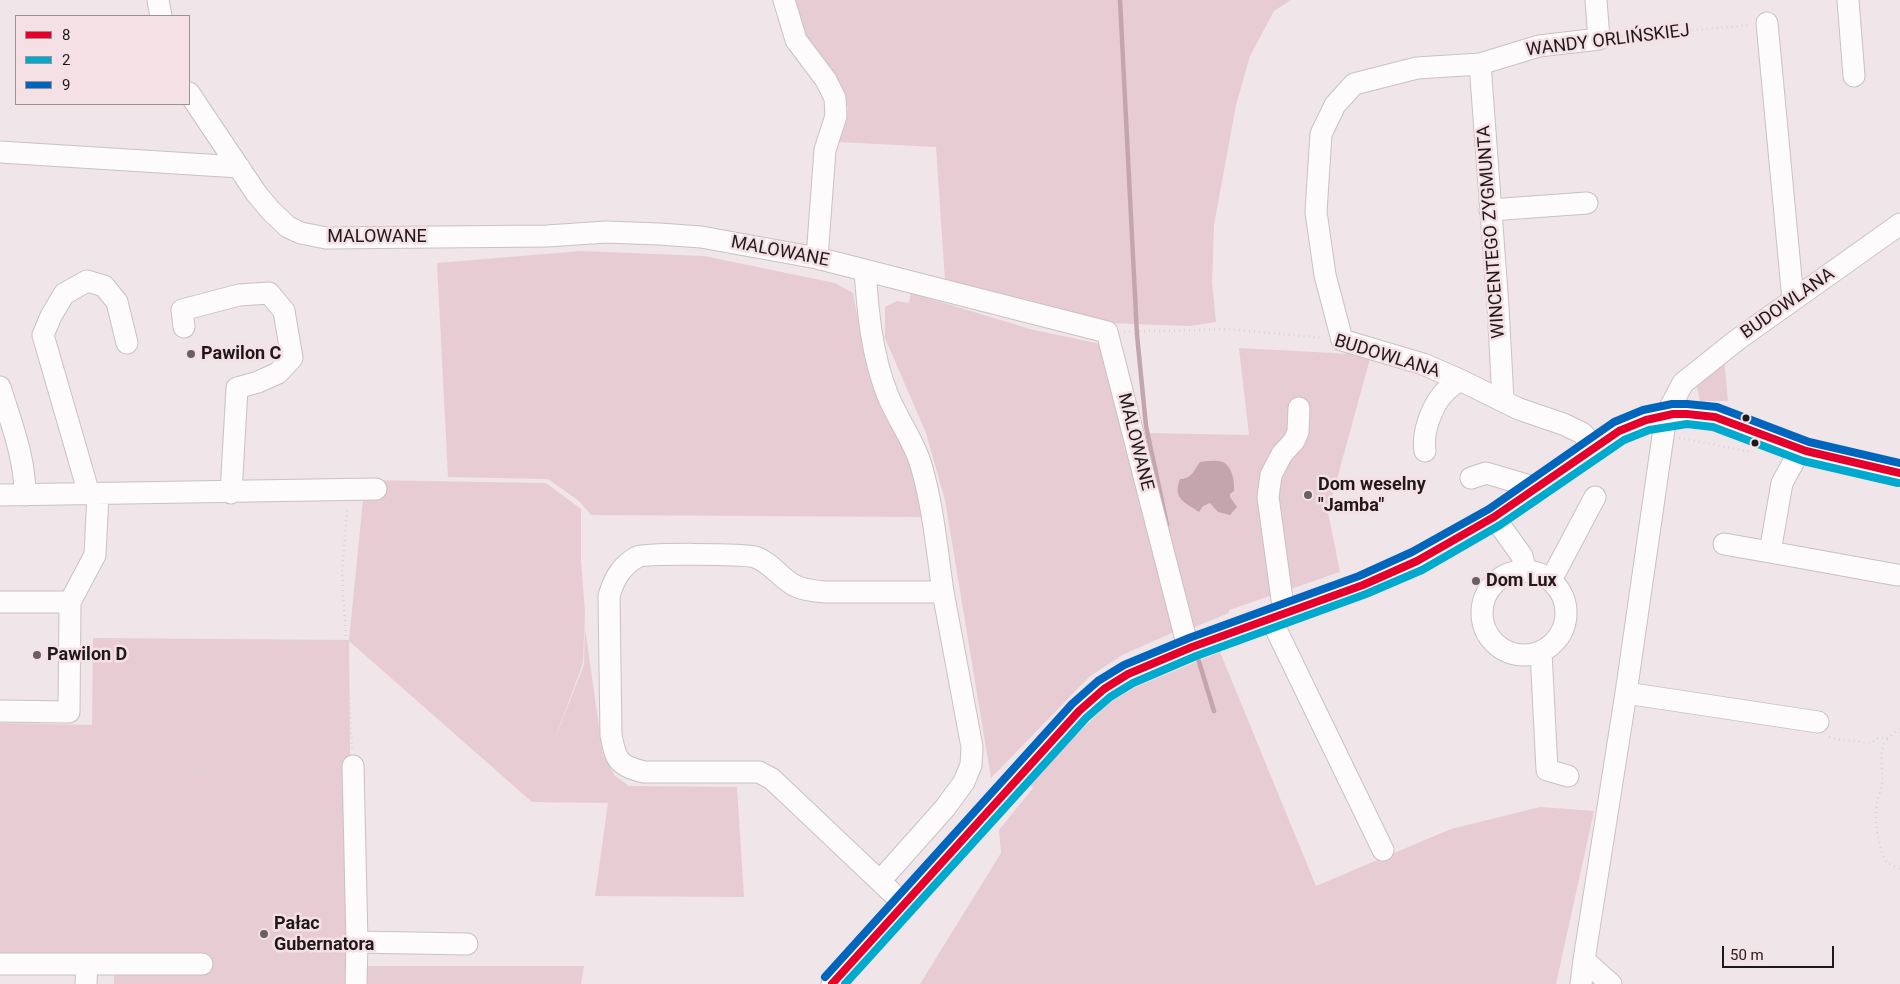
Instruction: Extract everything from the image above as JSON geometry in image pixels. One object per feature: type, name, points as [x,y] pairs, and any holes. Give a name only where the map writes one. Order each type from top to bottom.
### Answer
[{"type":"street","points":[[158,0],[161,15]]},
{"type":"street","points":[[784,0],[796,40],[826,80],[835,98],[836,116],[825,150],[817,258]]},
{"type":"street","points":[[1596,0],[1599,39]]},
{"type":"street","points":[[1848,0],[1854,76]]},
{"type":"street","points":[[1767,23],[1793,300]]},
{"type":"street","name":"WANDY ORLIŃSKIEJ","points":[[1342,340],[1325,275],[1316,212],[1321,134],[1335,106],[1354,84],[1417,68],[1480,64],[1539,46],[1599,39]]},
{"type":"street","name":"WINCENTEGO ZYGMUNTA","points":[[1480,64],[1503,400]]},
{"type":"street","name":"MALOWANE","points":[[190,94],[270,211],[288,227],[315,237],[547,236],[633,232],[701,238],[817,258],[1107,332],[1185,636],[1194,646]]},
{"type":"street","points":[[0,152],[239,167]]},
{"type":"street","points":[[1490,210],[1587,203]]},
{"type":"street","name":"BUDOWLANA","points":[[1581,984],[1666,415],[1683,383],[1737,340],[1900,224]]},
{"type":"street","points":[[865,270],[869,321],[875,358],[888,396],[920,462],[927,486],[943,592],[972,748],[971,765],[964,782],[945,808],[880,881]]},
{"type":"street","points":[[0,711],[69,712],[70,602],[96,555],[94,494],[43,335],[51,316],[64,294],[87,281],[104,286],[118,302],[128,343]]},
{"type":"street","points":[[184,328],[182,310],[238,295],[269,293],[284,311],[292,358],[278,373],[258,382],[237,388],[231,493]]},
{"type":"street","name":"BUDOWLANA","points":[[1342,340],[1423,364],[1519,409],[1563,424],[1582,433],[1595,448]]},
{"type":"street","points":[[1424,450],[1423,441],[1433,408],[1443,394],[1460,380]]},
{"type":"street","points":[[0,387],[22,457],[25,474],[25,495]]},
{"type":"street","points":[[1299,408],[1298,432],[1294,441],[1282,454],[1271,476],[1268,496],[1277,616],[1383,850]]},
{"type":"street","points":[[832,984],[1079,711],[1104,689],[1128,674],[1194,646],[1363,585],[1417,561],[1494,517],[1619,431],[1634,423],[1666,415],[1689,413],[1709,416],[1728,421],[1800,450],[1900,473]]},
{"type":"street","points":[[1770,552],[1782,483],[1800,450]]},
{"type":"street","points":[[1471,478],[1486,473],[1537,488]]},
{"type":"street","points":[[0,495],[231,493],[376,489]]},
{"type":"street","points":[[1551,580],[1595,497]]},
{"type":"street","points":[[1494,517],[1522,556],[1525,570]]},
{"type":"street","points":[[1724,544],[1897,575]]},
{"type":"street","points":[[904,904],[772,779],[759,772],[644,772],[627,768],[615,756],[611,735],[610,596],[614,579],[625,565],[639,556],[661,554],[754,557],[769,564],[793,585],[817,591],[943,592]]},
{"type":"street","points":[[1525,570],[1539,573],[1551,580],[1561,591],[1566,604],[1567,619],[1562,632],[1554,644],[1542,652],[1528,656],[1514,654],[1502,649],[1484,628],[1482,614],[1484,601],[1490,588],[1499,578],[1511,572],[1525,570]]},
{"type":"street","points":[[0,602],[70,602]]},
{"type":"street","points":[[1542,652],[1547,770],[1568,776]]},
{"type":"street","points":[[1626,692],[1818,722]]},
{"type":"street","points":[[352,766],[357,942],[356,984]]},
{"type":"street","points":[[357,942],[467,944]]},
{"type":"street","points":[[1584,960],[1612,984]]},
{"type":"street","points":[[0,964],[54,964],[88,971],[202,964]]},
{"type":"path","name":"WANDY ORLIŃSKIEJ","points":[[1599,39],[1767,23]]},
{"type":"path","name":"BUDOWLANA","points":[[1131,332],[1229,329],[1342,340]]},
{"type":"path","points":[[1681,445],[1683,439]]},
{"type":"path","points":[[0,810],[99,776],[352,766],[342,574],[347,509]]},
{"type":"path","points":[[194,772],[218,698],[224,645],[346,641]]},
{"type":"path","points":[[1888,738],[1883,744],[1881,756],[1882,783],[1877,802],[1876,816],[1881,850],[1888,863],[1900,870]]},
{"type":"path","points":[[88,971],[99,776]]},
{"type":"path","points":[[0,866],[54,964]]},
{"type":"shaded area","points":[[790,0],[1291,0],[1274,11],[1250,56],[1236,105],[1214,225],[1212,282],[1216,322],[1189,326],[1106,323],[945,281],[936,147],[838,142],[846,124],[848,107],[841,92],[804,38]]},
{"type":"shaded area","points":[[581,251],[704,256],[835,283],[853,293],[865,359],[888,420],[917,472],[923,517],[591,515],[579,501],[548,479],[448,477],[437,263]]},
{"type":"shaded area","points":[[911,293],[1030,329],[1100,344],[1174,632],[1122,655],[1089,677],[991,778],[945,500],[926,433],[885,338],[885,307],[897,301],[909,303]]},
{"type":"shaded area","points":[[1239,348],[1371,355],[1328,512],[1340,572],[1229,610],[1229,613],[1187,630],[1139,438],[1149,436],[1148,433],[1249,435]]},
{"type":"shaded area","points":[[1724,358],[1728,401],[1700,401],[1697,388],[1692,383]]},
{"type":"shaded area","points":[[1200,462],[1223,462],[1231,471],[1234,491],[1230,494],[1230,497],[1237,507],[1230,515],[1218,512],[1210,503],[1203,506],[1199,512],[1179,496],[1178,486],[1180,479],[1190,476]]},
{"type":"shaded area","points":[[365,480],[546,483],[581,509],[581,561],[585,612],[583,663],[553,744],[584,665],[585,628],[603,755],[615,776],[629,786],[737,787],[744,897],[595,896],[608,803],[532,802],[349,641],[352,984],[114,984],[114,957],[0,956],[0,723],[92,725],[93,638],[349,640]]},
{"type":"shaded area","points":[[1220,652],[1316,886],[1451,829],[1540,807],[1594,811],[1556,984],[920,984],[1001,853],[999,830],[1033,788],[1028,782],[1110,702],[1138,686]]},
{"type":"shaded area","points":[[364,966],[584,966],[581,984],[364,984]]},
{"type":"waterway","points":[[1120,0],[1137,335],[1146,426],[1167,525]]},
{"type":"waterway","points":[[1196,652],[1214,711]]},
{"type":"transit line","name":"9","points":[[825,977],[1072,704],[1098,681],[1124,665],[1189,638],[1359,576],[1412,552],[1489,509],[1614,422],[1643,410],[1672,404],[1717,407],[1809,442],[1900,463]]},
{"type":"transit line","name":"8","points":[[832,984],[1079,711],[1104,689],[1128,674],[1192,647],[1363,585],[1417,561],[1494,517],[1619,431],[1646,420],[1673,414],[1715,417],[1806,451],[1900,473]]},
{"type":"transit line","name":"2","points":[[845,984],[1086,718],[1110,697],[1133,683],[1196,656],[1366,594],[1422,570],[1500,525],[1624,440],[1649,430],[1687,424],[1713,427],[1803,461],[1898,483]]},
{"type":"place","name":"Pawilon C","points":[[191,354]]},
{"type":"place","name":"Dom weselny \"Jamba\"","points":[[1308,495]]},
{"type":"place","name":"Dom Lux","points":[[1476,581]]},
{"type":"place","name":"Pawilon D","points":[[37,655]]},
{"type":"place","name":"Pałac Gubernatora","points":[[264,934]]}]
